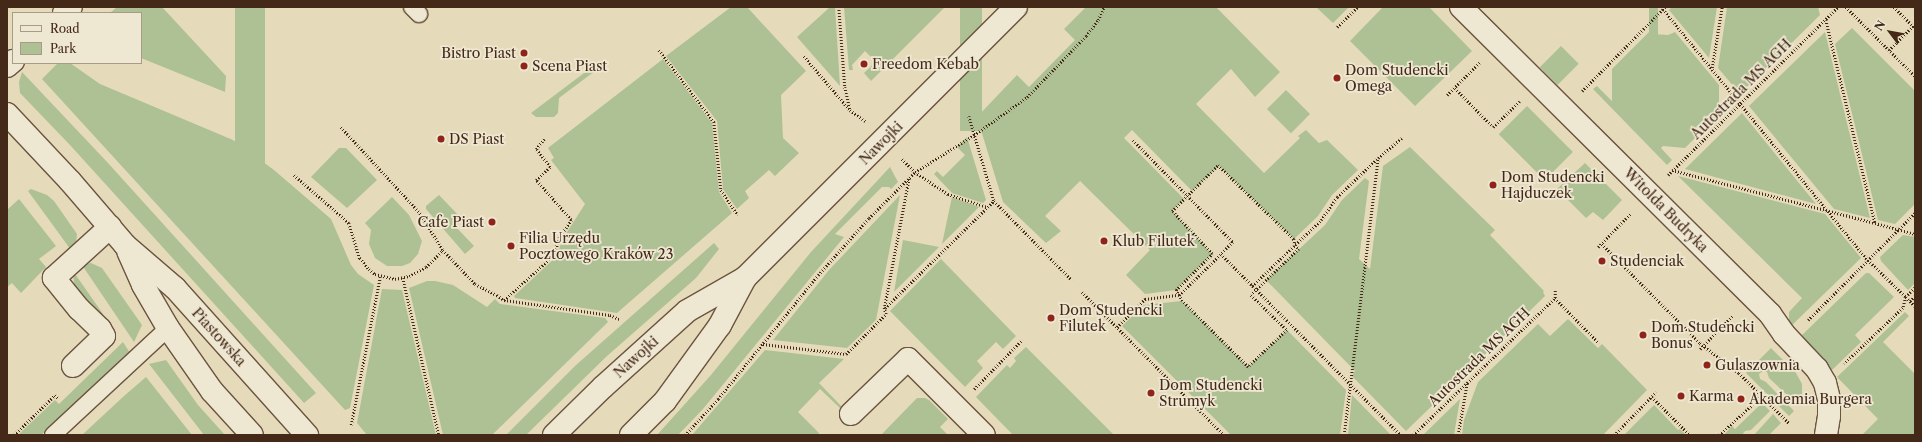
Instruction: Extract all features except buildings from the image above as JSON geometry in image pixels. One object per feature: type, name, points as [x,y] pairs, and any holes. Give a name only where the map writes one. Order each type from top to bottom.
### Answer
[{"type":"street","name":"Nawojki","points":[[554,435],[603,387],[687,311],[745,278],[1016,7]]},
{"type":"street","name":"Witolda Budryka","points":[[1461,7],[1770,314],[1784,334],[1818,369],[1825,383],[1829,398],[1829,416],[1826,435]]},
{"type":"street","name":"Piastowska","points":[[7,114],[125,245],[175,288],[307,435]]},
{"type":"street","points":[[73,366],[104,336],[79,309],[54,278],[110,227]]},
{"type":"street","name":"Piastowska","points":[[125,245],[143,285],[168,328],[212,391],[252,435]]},
{"type":"street","name":"Nawojki","points":[[631,435],[664,400],[720,325],[745,278]]},
{"type":"street","points":[[851,414],[908,359],[984,435]]},
{"type":"lane","points":[[53,435],[168,328]]},
{"type":"path","points":[[839,7],[845,87],[850,110]]},
{"type":"path","points":[[685,435],[844,246],[915,172],[974,135],[1027,97],[1086,36],[1098,20],[1104,7]]},
{"type":"path","points":[[1337,28],[1358,7]]},
{"type":"path","points":[[1712,68],[1722,7]]},
{"type":"path","name":"Autostrada MS AGH","points":[[1663,180],[1838,7]]},
{"type":"path","points":[[1846,7],[1915,76]]},
{"type":"path","points":[[1889,50],[1914,27],[1894,7]]},
{"type":"path","points":[[1580,93],[1664,8],[1868,260],[1915,306]]},
{"type":"path","points":[[1826,20],[1875,223]]},
{"type":"path","points":[[659,50],[714,122],[721,190],[738,216]]},
{"type":"path","points":[[804,56],[850,110],[869,124]]},
{"type":"path","points":[[1447,95],[1486,56]]},
{"type":"path","points":[[1454,88],[1493,127],[1526,96]]},
{"type":"path","points":[[969,116],[994,201],[1072,280]]},
{"type":"path","points":[[341,127],[420,213],[443,250],[475,284],[504,300],[610,315],[619,319]]},
{"type":"path","points":[[1252,286],[1321,220],[1337,197],[1378,158],[1402,138]]},
{"type":"path","points":[[504,300],[554,254],[559,238],[571,220],[536,180],[550,167],[536,148],[544,140]]},
{"type":"path","points":[[1117,327],[1145,299],[1178,295],[1233,242],[1189,195],[1133,140]]},
{"type":"path","points":[[898,156],[915,172],[948,194],[987,207]]},
{"type":"path","points":[[1344,435],[1378,158]]},
{"type":"path","points":[[1218,165],[1294,239],[1295,245],[1299,249],[1252,295],[1286,330],[1248,367],[1178,295],[1176,290],[1212,254],[1172,211],[1218,165]]},
{"type":"path","points":[[1672,170],[1915,234]]},
{"type":"path","points":[[294,174],[349,223],[360,258],[369,270],[380,277],[403,278],[426,267],[443,250]]},
{"type":"path","points":[[762,344],[846,354],[886,314],[884,309],[910,178]]},
{"type":"path","points":[[884,309],[994,201]]},
{"type":"path","points":[[1598,247],[1637,208]]},
{"type":"path","points":[[1805,323],[1915,213]]},
{"type":"path","points":[[1602,244],[1702,345],[1739,373],[1789,423]]},
{"type":"path","points":[[1221,254],[1400,435]]},
{"type":"path","points":[[351,424],[380,277]]},
{"type":"path","points":[[403,278],[439,435]]},
{"type":"path","points":[[1840,368],[1903,308],[1906,297],[1915,288]]},
{"type":"path","points":[[1555,290],[1554,298],[1599,343]]},
{"type":"path","points":[[1082,292],[1224,435]]},
{"type":"path","points":[[1910,301],[1915,296]]},
{"type":"path","name":"Autostrada MS AGH","points":[[1413,435],[1554,298]]},
{"type":"path","points":[[1700,349],[1702,345],[1734,314]]},
{"type":"path","points":[[972,390],[1022,340]]},
{"type":"path","points":[[1458,435],[1467,383]]},
{"type":"path","points":[[1614,435],[1656,392]]},
{"type":"path","points":[[1652,396],[1690,435]]},
{"type":"path","points":[[1719,435],[1762,396]]},
{"type":"green space","points":[[117,7],[162,7],[226,76],[225,92],[142,58],[142,12],[111,12]]},
{"type":"green space","points":[[235,7],[265,7],[265,176],[235,176]]},
{"type":"green space","points":[[731,7],[747,7],[806,71],[781,95],[783,138],[799,153],[775,176],[769,170],[745,191],[749,198],[737,209],[723,189],[717,121],[666,56]]},
{"type":"green space","points":[[830,7],[835,7],[840,86],[797,37]]},
{"type":"green space","points":[[844,7],[945,7],[871,81],[864,73],[876,62],[865,51],[852,65],[853,70],[849,70]]},
{"type":"green space","points":[[960,7],[982,7],[982,131],[960,131]]},
{"type":"green space","points":[[1086,7],[1216,7],[1280,72],[1255,97],[1231,69],[1196,104],[1264,173],[1300,138],[1298,136],[1306,130],[1319,143],[1327,140],[1358,170],[1332,195],[1318,216],[1294,239],[1219,166],[1192,191],[1132,130],[1124,138],[1184,199],[1172,211],[1212,254],[1176,290],[1145,294],[1126,275],[1150,250],[1080,181],[1045,216],[1061,231],[1046,243],[1003,202],[977,117],[1017,75],[1029,87],[1075,40],[1064,29]]},
{"type":"green space","points":[[1316,7],[1349,7],[1333,23]]},
{"type":"green space","points":[[1383,7],[1429,7],[1472,51],[1415,106],[1350,41]]},
{"type":"green space","points":[[1649,7],[1658,7],[1658,57],[1649,57]]},
{"type":"green space","points":[[1672,7],[1717,7],[1709,58],[1669,10]]},
{"type":"green space","points":[[1727,7],[1818,7],[1820,15],[1740,94],[1718,68]]},
{"type":"green space","points":[[1852,28],[1915,91],[1915,204],[1895,224],[1878,220],[1835,44]]},
{"type":"green space","points":[[1649,32],[1651,34],[1668,35],[1675,32],[1719,85],[1719,114],[1685,148],[1663,146],[1661,148],[1672,160],[1667,165],[1593,89],[1597,86],[1612,101],[1612,69]]},
{"type":"green space","points":[[1825,32],[1870,218],[1834,209],[1749,106]]},
{"type":"green space","points":[[1561,46],[1579,64],[1557,85],[1540,67]]},
{"type":"green space","points":[[663,59],[712,123],[719,192],[732,213],[617,313],[515,298],[514,296],[557,256],[562,240],[585,204],[551,160],[554,158],[548,148]]},
{"type":"green space","points":[[57,64],[71,64],[100,84],[233,140],[274,170],[331,219],[351,265],[358,274],[374,285],[350,408],[345,410],[42,79]]},
{"type":"green space","points":[[596,64],[599,68],[559,98],[558,113],[554,117],[536,117],[531,113]]},
{"type":"green space","points":[[22,72],[108,163],[316,393],[304,403],[70,145],[20,93],[19,82]]},
{"type":"green space","points":[[1286,90],[1310,114],[1291,133],[1267,109]]},
{"type":"green space","points":[[1527,106],[1573,152],[1545,180],[1499,134]]},
{"type":"green space","points":[[1742,113],[1816,204],[1685,169]]},
{"type":"green space","points":[[967,137],[986,200],[983,203],[952,193],[934,174],[937,171],[943,177],[965,155],[957,147]]},
{"type":"green space","points":[[1410,147],[1495,230],[1490,235],[1544,291],[1545,296],[1406,431],[1352,376],[1355,371],[1266,280],[1325,225],[1342,200],[1365,178],[1369,181],[1359,259],[1370,269],[1383,166]]},
{"type":"green space","points":[[339,148],[346,148],[377,180],[347,208],[311,177]]},
{"type":"green space","points":[[1585,163],[1622,200],[1603,220],[1593,212],[1586,218],[1557,189]]},
{"type":"green space","points":[[890,167],[898,182],[891,189],[889,187],[882,187],[835,234],[844,237],[703,409],[678,435],[657,435],[711,375],[811,252]]},
{"type":"green space","points":[[1678,176],[1825,214],[1861,258],[1789,328],[1789,312],[1802,298]]},
{"type":"green space","points":[[31,189],[47,195],[54,201],[77,234],[76,243],[71,250],[28,191]]},
{"type":"green space","points":[[439,195],[462,219],[455,226],[474,246],[465,254],[426,209],[426,206]]},
{"type":"green space","points":[[900,195],[876,320],[847,348],[773,340],[829,270]]},
{"type":"green space","points":[[392,197],[409,215],[422,241],[418,254],[410,263],[402,266],[387,266],[375,258],[369,244],[371,230],[365,223]]},
{"type":"green space","points":[[952,197],[979,207],[942,244]]},
{"type":"green space","points":[[19,199],[56,246],[39,259],[46,267],[21,293],[12,283],[7,287],[7,210]]},
{"type":"green space","points":[[1903,235],[1915,237],[1915,283],[1908,290],[1881,261],[1880,257]]},
{"type":"green space","points":[[903,240],[939,247],[894,292]]},
{"type":"green space","points":[[714,243],[719,249],[696,278],[607,356],[526,435],[506,435],[575,366]]},
{"type":"green space","points":[[941,259],[1016,336],[1003,349],[996,342],[977,361],[983,368],[965,387],[890,311]]},
{"type":"green space","points":[[91,263],[102,268],[142,325],[134,342],[82,265]]},
{"type":"green space","points":[[73,271],[103,314],[102,315],[85,306],[78,295],[74,283]]},
{"type":"green space","points":[[1866,273],[1869,273],[1894,297],[1855,335],[1861,342],[1832,370],[1799,338]]},
{"type":"green space","points":[[427,281],[435,281],[453,285],[487,307],[495,299],[500,304],[605,318],[608,322],[492,435],[443,435],[409,288]]},
{"type":"green space","points":[[382,289],[402,290],[436,435],[367,435],[357,423]]},
{"type":"green space","points":[[1182,301],[1248,367],[1287,330],[1346,390],[1340,435],[1231,435],[1122,326],[1144,305]]},
{"type":"green space","points":[[1905,312],[1909,316],[1883,342],[1915,374],[1915,435],[1862,435],[1878,419],[1837,377]]},
{"type":"green space","points":[[1568,319],[1598,348],[1602,344],[1647,390],[1603,435],[1462,435],[1464,420],[1478,382],[1538,324],[1550,336]]},
{"type":"green space","points":[[123,342],[130,353],[41,435],[18,435],[55,400],[59,404]]},
{"type":"green space","points":[[1026,347],[1114,435],[1013,435],[976,397],[1007,365],[1010,368],[1016,361],[1014,358]]},
{"type":"green space","points":[[1771,348],[1796,373],[1802,384],[1802,399],[1799,406],[1769,378],[1767,372],[1763,371],[1759,374],[1760,379],[1766,382],[1794,411],[1789,416],[1746,373]]},
{"type":"green space","points":[[765,350],[844,359],[819,383],[844,409],[842,410],[820,389],[798,412],[819,433],[818,435],[692,435]]},
{"type":"green space","points":[[166,360],[198,405],[225,435],[204,435],[149,364]]},
{"type":"green space","points":[[146,377],[192,435],[82,435],[124,396]]},
{"type":"green space","points":[[1352,395],[1391,435],[1348,435]]},
{"type":"green space","points":[[917,398],[925,398],[929,400],[948,419],[940,427],[948,435],[881,435]]},
{"type":"green space","points":[[1460,399],[1454,435],[1423,435]]},
{"type":"green space","points":[[1762,403],[1770,411],[1751,430],[1745,431],[1742,435],[1724,435],[1732,426],[1735,429]]},
{"type":"green space","points":[[1654,405],[1678,430],[1680,429],[1686,435],[1624,435]]},
{"type":"green space","points":[[1773,414],[1781,423],[1769,435],[1754,435]]},
{"type":"place","name":"Bistro Piast","points":[[524,53]]},
{"type":"place","name":"Freedom Kebab","points":[[864,64]]},
{"type":"place","name":"Scena Piast","points":[[524,66]]},
{"type":"place","name":"Dom Studencki Omega","points":[[1337,78]]},
{"type":"place","name":"DS Piast","points":[[441,139]]},
{"type":"place","name":"Dom Studencki Hajduczek","points":[[1493,185]]},
{"type":"place","name":"Cafe Piast","points":[[492,222]]},
{"type":"place","name":"Klub Filutek","points":[[1104,241]]},
{"type":"place","name":"Filia Urzędu Pocztowego Kraków 23","points":[[511,246]]},
{"type":"place","name":"Studenciak","points":[[1602,261]]},
{"type":"place","name":"Dom Studencki Filutek","points":[[1051,318]]},
{"type":"place","name":"Dom Studencki Bonus","points":[[1643,335]]},
{"type":"place","name":"Gulaszownia","points":[[1707,365]]},
{"type":"place","name":"Dom Studencki Strumyk","points":[[1151,393]]},
{"type":"place","name":"Karma","points":[[1681,396]]},
{"type":"place","name":"Akademia Burgera","points":[[1741,399]]}]
